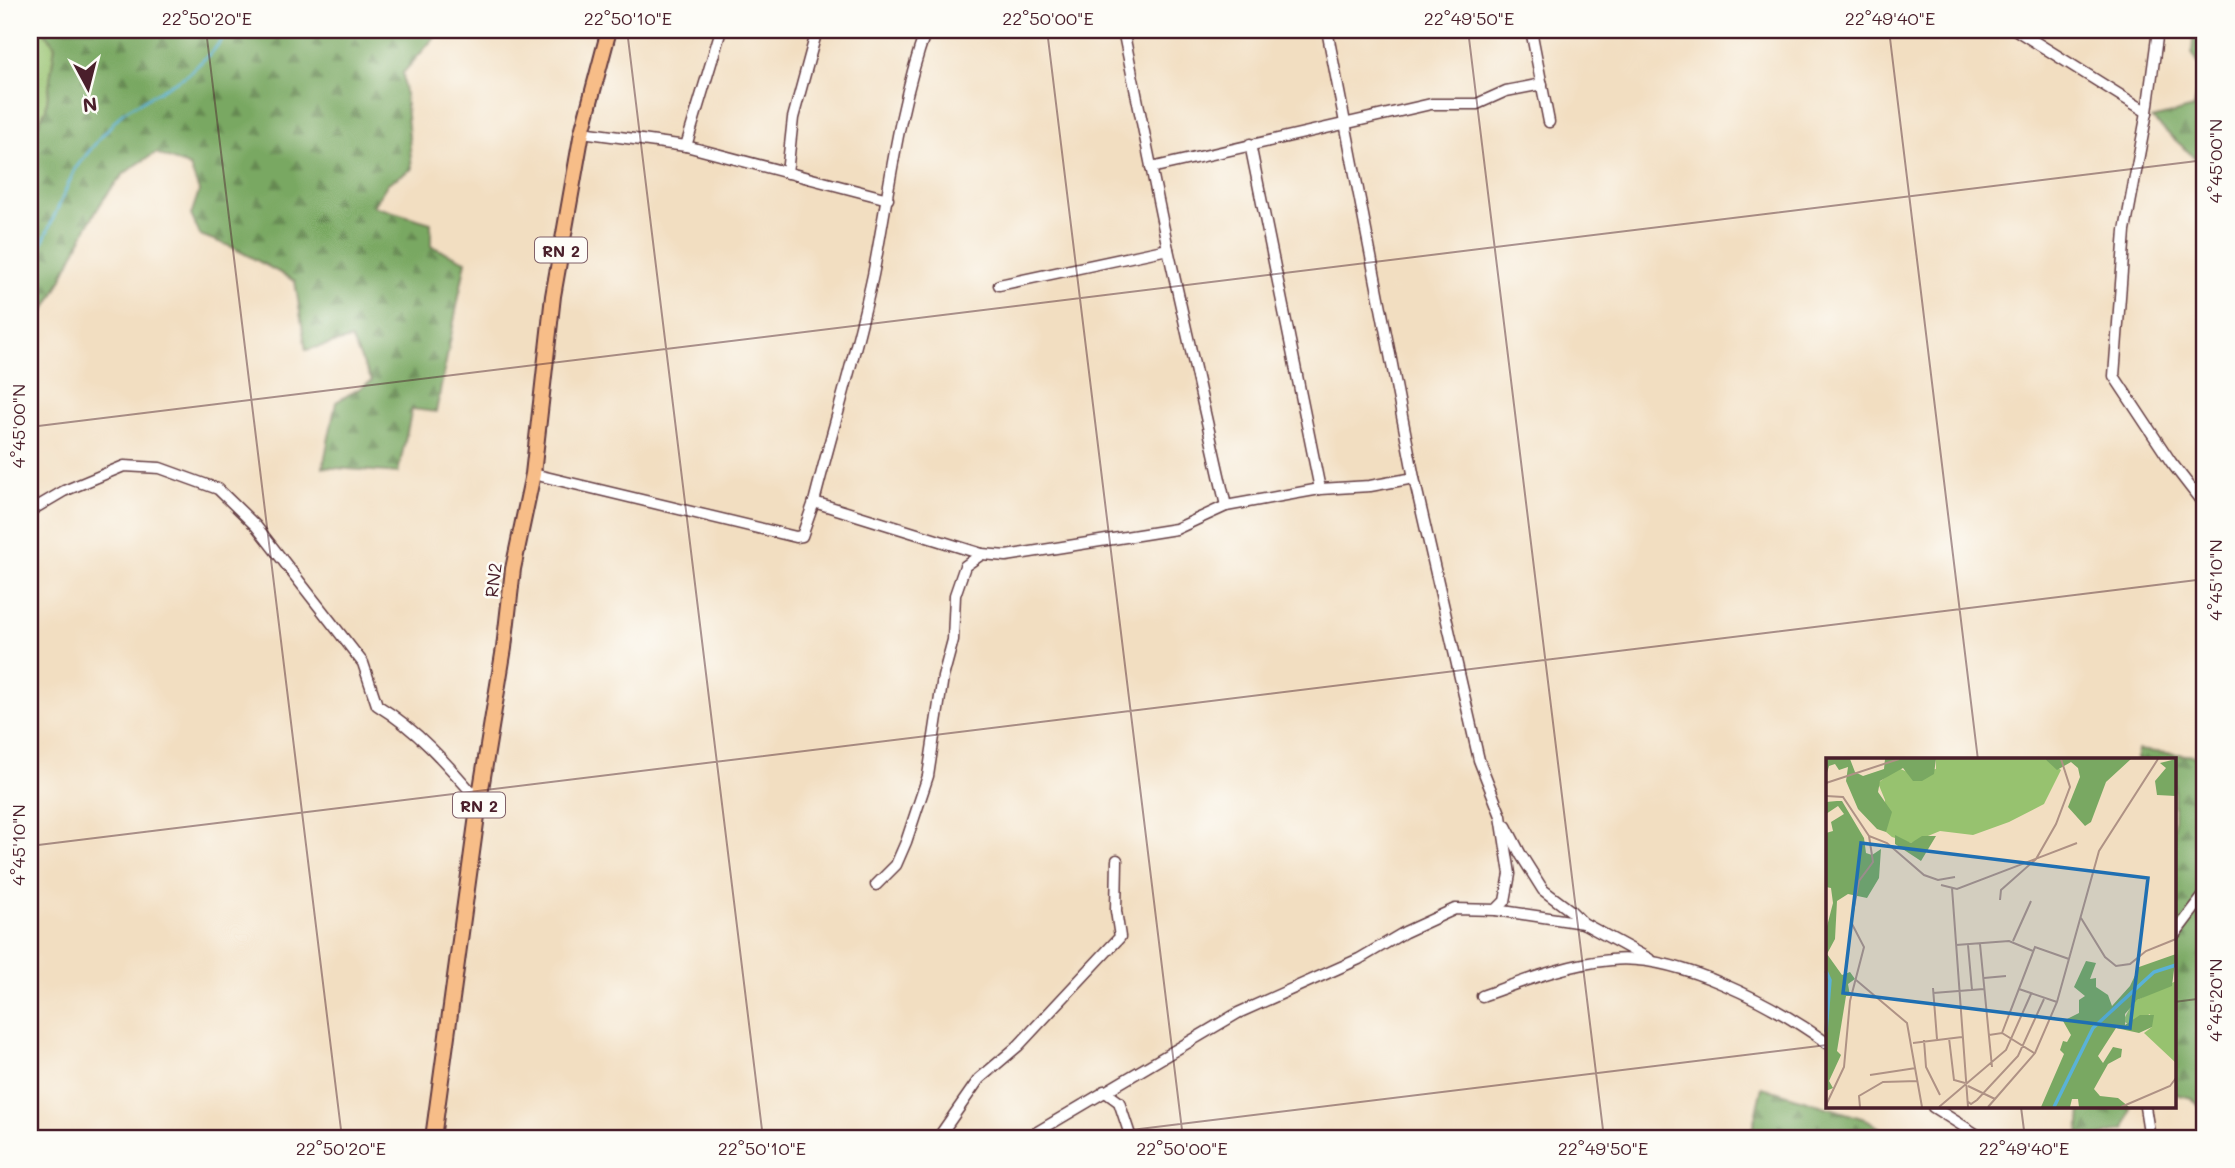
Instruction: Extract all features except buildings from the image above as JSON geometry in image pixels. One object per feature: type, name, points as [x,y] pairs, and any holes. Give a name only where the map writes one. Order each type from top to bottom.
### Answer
[{"type":"main road","name":"RN2","points":[[433,1138],[479,801],[497,700],[513,569],[533,474],[553,296],[582,132],[609,30]]},
{"type":"street","points":[[687,146],[721,30]]},
{"type":"street","points":[[787,173],[793,118],[817,30]]},
{"type":"street","points":[[533,474],[796,537],[802,536],[814,502],[872,279],[907,96],[916,56],[926,30]]},
{"type":"street","points":[[1123,30],[1168,249],[1226,506]]},
{"type":"street","points":[[1327,30],[1414,478],[1479,760],[1501,816],[1543,890],[1583,923],[1653,961],[1724,985],[1794,1019],[1826,1042]]},
{"type":"street","points":[[1531,30],[1549,122]]},
{"type":"street","points":[[2016,30],[2147,112]]},
{"type":"street","points":[[2158,30],[2147,112],[2125,231],[2114,376],[2171,462],[2205,506]]},
{"type":"street","points":[[1151,168],[1430,104],[1477,104],[1506,91],[1542,84]]},
{"type":"street","points":[[582,132],[687,146],[888,199]]},
{"type":"street","points":[[1250,144],[1320,489]]},
{"type":"street","points":[[999,285],[1168,249]]},
{"type":"street","points":[[30,511],[64,491],[124,466],[160,468],[218,489],[256,526],[363,663],[377,705],[404,721],[479,801]]},
{"type":"street","points":[[814,502],[982,554],[1006,556],[1176,529],[1226,506],[1320,489],[1370,486],[1414,478]]},
{"type":"street","points":[[876,885],[896,865],[928,776],[943,677],[953,640],[955,595],[965,566],[982,554]]},
{"type":"street","points":[[1496,910],[1505,901],[1510,874],[1501,816]]},
{"type":"street","points":[[939,1138],[979,1079],[1018,1046],[1120,937],[1116,911],[1118,860]]},
{"type":"street","points":[[2176,932],[2205,894]]},
{"type":"street","points":[[1027,1138],[1238,1013],[1359,959],[1405,932],[1455,909],[1496,910],[1583,923]]},
{"type":"street","points":[[1482,996],[1544,973],[1583,965],[1612,960],[1653,961]]},
{"type":"street","points":[[1104,1091],[1119,1102],[1131,1138]]},
{"type":"street","points":[[1935,1108],[1982,1138]]},
{"type":"street","points":[[2145,1108],[2150,1138]]},
{"type":"green space","points":[[30,30],[43,30],[55,46],[46,108],[30,142]]},
{"type":"green space","points":[[43,30],[441,30],[403,73],[412,169],[388,183],[373,206],[431,223],[431,246],[466,261],[436,412],[412,409],[398,473],[323,467],[336,402],[372,381],[351,339],[306,350],[295,281],[232,247],[200,235],[191,215],[199,191],[190,167],[156,153],[135,165],[112,187],[84,232],[30,339],[30,142],[46,108],[55,46]]},
{"type":"green space","points":[[2194,30],[2205,30],[2205,161],[2202,164],[2152,119],[2194,108],[2202,70],[2192,53]]},
{"type":"green space","points":[[2137,750],[2205,757],[2205,1113],[2192,1098],[2176,1094],[2176,758],[2137,758]]},
{"type":"green space","points":[[1762,1087],[1868,1120],[1894,1138],[1750,1138]]},
{"type":"green space","points":[[2081,1108],[2131,1108],[2125,1129],[2094,1138],[2079,1138]]},
{"type":"waterway","points":[[30,271],[75,169],[99,139],[123,112],[187,75],[213,51],[229,30]]}]
